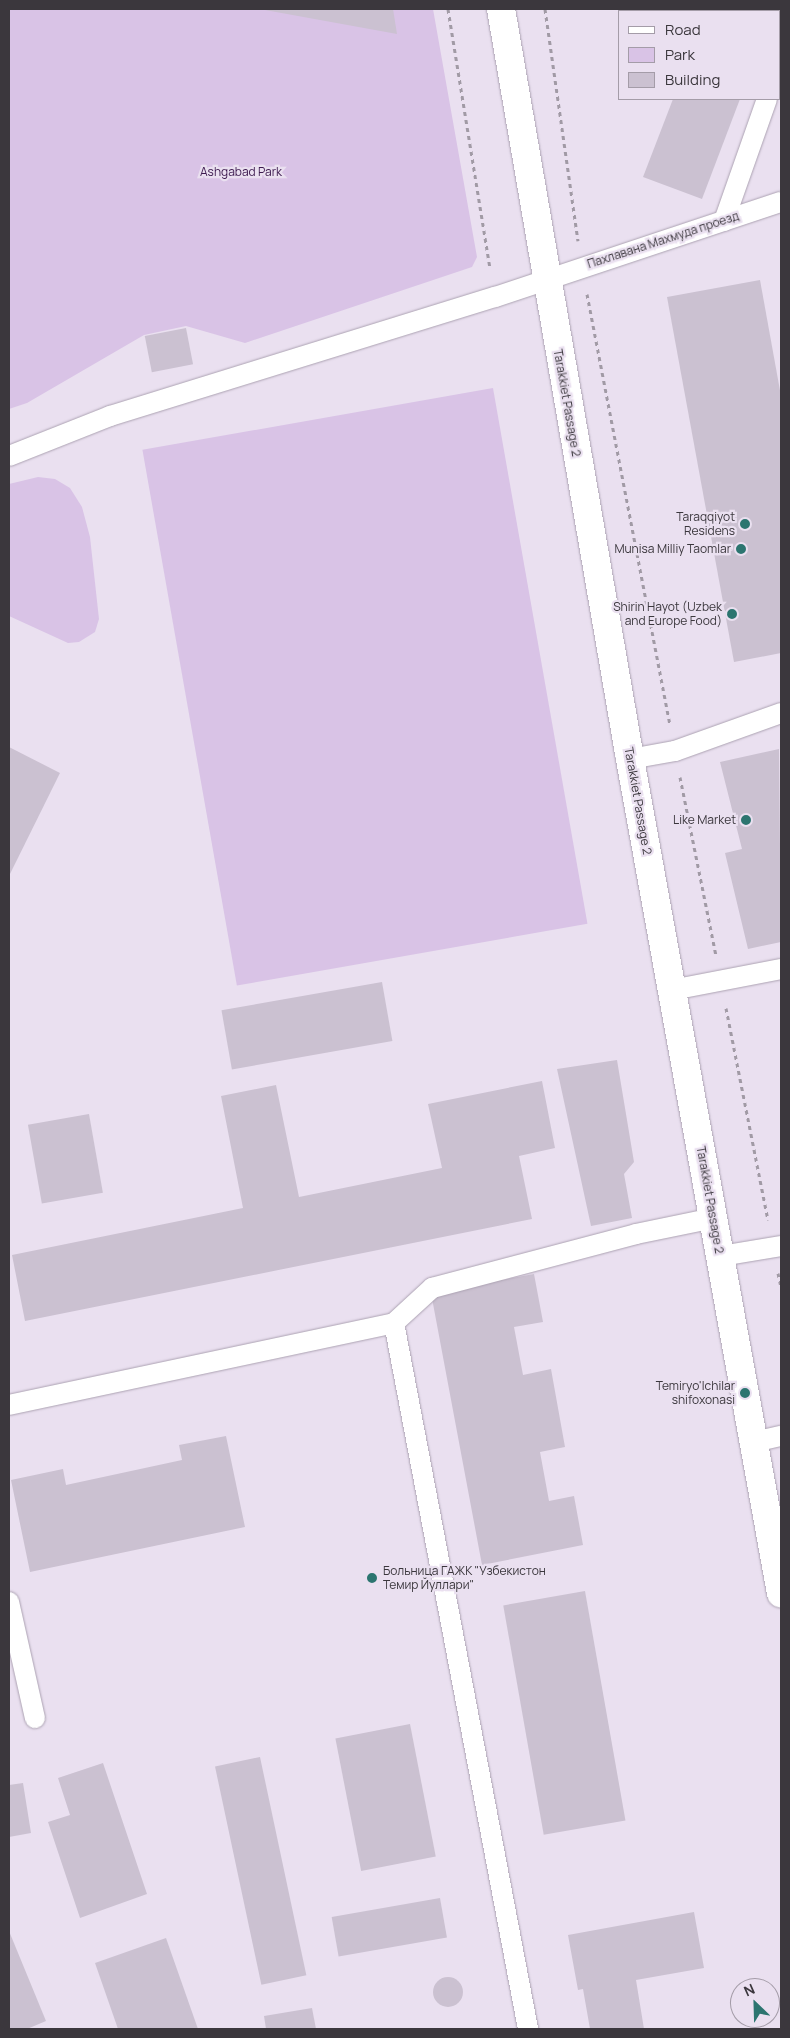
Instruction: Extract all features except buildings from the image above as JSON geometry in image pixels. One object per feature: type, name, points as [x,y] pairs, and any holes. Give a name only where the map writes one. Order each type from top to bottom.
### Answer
[{"type":"main road","name":"Tarakkiet Passage 2","points":[[501,9],[630,759],[781,1593]]},
{"type":"lane","points":[[724,221],[766,100]]},
{"type":"lane","name":"Пахлавана Махмуда проезд","points":[[9,456],[110,416],[495,297],[582,266],[781,202]]},
{"type":"lane","points":[[630,759],[675,751],[781,713]]},
{"type":"lane","points":[[672,990],[781,969]]},
{"type":"lane","points":[[9,1405],[394,1323],[432,1288],[636,1234],[714,1218]]},
{"type":"lane","points":[[721,1256],[777,1246]]},
{"type":"lane","points":[[394,1323],[528,2029]]},
{"type":"lane","points":[[754,1442],[781,1436]]},
{"type":"lane","points":[[9,1602],[35,1718]]},
{"type":"path","points":[[448,9],[495,297]]},
{"type":"path","points":[[545,9],[582,266],[675,751],[777,1246],[781,1287]]},
{"type":"green space","name":"Ashgabad Park","points":[[9,9],[433,9],[477,257],[472,267],[245,343],[186,326],[144,335],[27,403],[9,409]]},
{"type":"green space","points":[[493,388],[587,924],[237,986],[142,450]]},
{"type":"green space","points":[[38,477],[55,479],[70,488],[82,507],[90,537],[99,619],[95,632],[79,642],[68,643],[9,616],[9,484]]},
{"type":"place","name":"Taraqqiyot Residens","points":[[745,524]]},
{"type":"place","name":"Munisa Milliy Taomlar","points":[[741,549]]},
{"type":"place","name":"Shirin Hayot (Uzbek and Europe Food)","points":[[732,614]]},
{"type":"place","name":"Like Market","points":[[746,820]]},
{"type":"place","name":"Temiryo'lchilar shifoxonasi","points":[[745,1393]]},
{"type":"place","name":"Больница ГАЖК \"Узбекистон Темир Йуллари\"","points":[[372,1578]]}]
